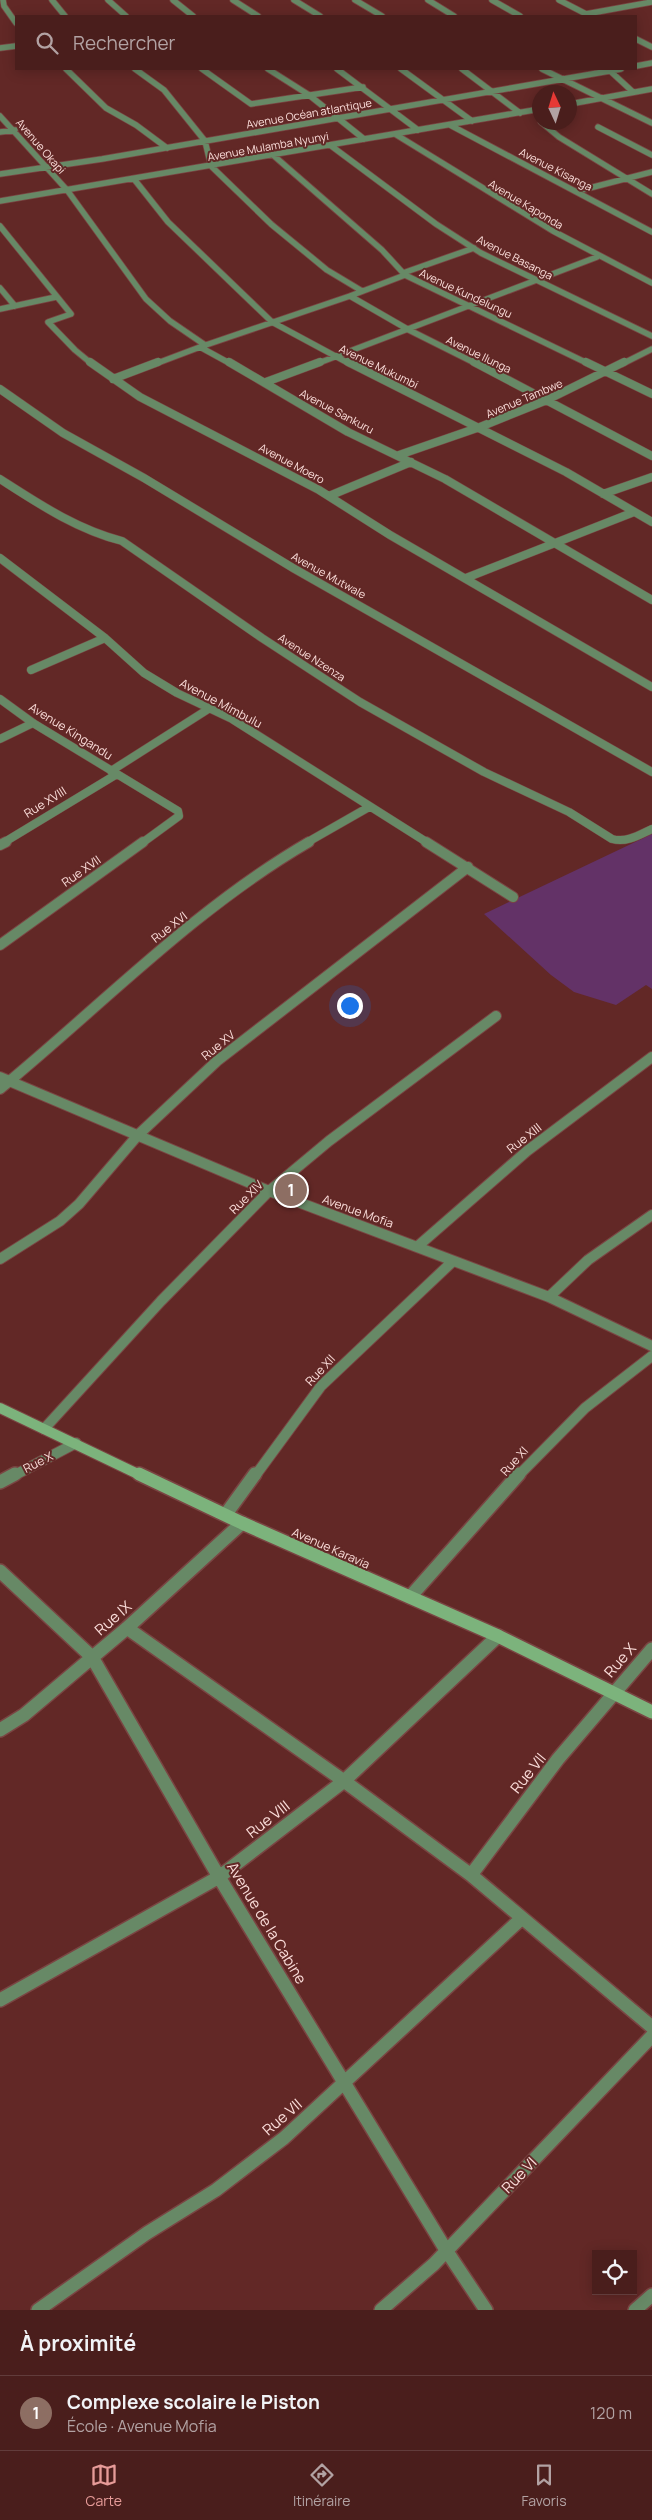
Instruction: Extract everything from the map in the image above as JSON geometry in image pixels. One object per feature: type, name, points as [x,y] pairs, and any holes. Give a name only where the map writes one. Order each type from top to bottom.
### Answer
[{"type":"street","points":[[3,0],[7,10],[15,21]]},
{"type":"street","points":[[52,0],[64,15]]},
{"type":"street","points":[[108,0],[125,15]]},
{"type":"street","points":[[173,0],[192,15]]},
{"type":"street","points":[[234,0],[256,15]]},
{"type":"street","points":[[294,0],[318,15]]},
{"type":"street","points":[[355,0],[380,15]]},
{"type":"street","points":[[428,0],[452,15]]},
{"type":"street","points":[[492,0],[518,15]]},
{"type":"street","points":[[559,0],[588,15],[652,2]]},
{"type":"street","points":[[623,0],[633,6]]},
{"type":"street","points":[[637,40],[652,47]]},
{"type":"street","points":[[0,48],[15,46]]},
{"type":"street","points":[[637,66],[652,63]]},
{"type":"street","points":[[67,70],[106,108],[136,125],[167,148]]},
{"type":"street","points":[[136,70],[164,90],[205,141],[211,166],[271,224],[327,270],[362,291]]},
{"type":"street","points":[[203,70],[250,104],[363,87]]},
{"type":"street","points":[[270,70],[309,95],[364,139]]},
{"type":"street","points":[[338,70],[418,130]]},
{"type":"street","points":[[402,70],[472,121]]},
{"type":"street","points":[[463,70],[520,113]]},
{"type":"street","points":[[544,70],[652,123]]},
{"type":"street","points":[[609,70],[633,92]]},
{"type":"street","name":"Avenue Océan atlantique","points":[[0,174],[167,148],[609,70]]},
{"type":"street","points":[[577,103],[652,89]]},
{"type":"street","name":"Avenue Mulamba Nyunyi","points":[[0,201],[532,111]]},
{"type":"street","points":[[527,112],[532,116]]},
{"type":"street","name":"Avenue Okapi","points":[[0,116],[15,130],[45,167],[67,190]]},
{"type":"street","name":"Avenue Kisanga","points":[[450,125],[578,191],[652,232]]},
{"type":"street","points":[[598,127],[652,155]]},
{"type":"street","points":[[0,132],[15,130]]},
{"type":"street","points":[[550,130],[652,194]]},
{"type":"street","name":"Avenue Kaponda","points":[[395,134],[528,217],[597,257],[652,283]]},
{"type":"street","name":"Avenue Basanga","points":[[330,145],[410,205],[474,248],[652,336]]},
{"type":"street","name":"Avenue Kundelungu","points":[[273,155],[382,250],[404,274],[468,306],[607,370],[652,394]]},
{"type":"street","points":[[578,191],[652,172]]},
{"type":"street","name":"Avenue Mukumbi","points":[[134,179],[168,222],[272,322],[337,358],[480,427],[566,472],[652,522]]},
{"type":"street","name":"Avenue Sankuru","points":[[67,190],[146,299],[202,346],[266,382],[297,404],[339,427],[400,455],[556,543],[652,600]]},
{"type":"street","name":"Avenue Moero","points":[[0,226],[71,315],[48,322],[65,343],[112,379],[186,423],[274,466],[329,496],[387,533],[652,687]]},
{"type":"street","points":[[112,379],[202,346],[350,296],[474,248]]},
{"type":"street","points":[[266,382],[337,358],[597,257]]},
{"type":"street","points":[[0,288],[15,306]]},
{"type":"street","name":"Avenue Ilunga","points":[[350,296],[409,330],[652,456]]},
{"type":"street","points":[[0,309],[56,297]]},
{"type":"street","name":"Avenue Tambwe","points":[[400,455],[480,427],[547,400],[652,349]]},
{"type":"street","name":"Avenue Mutwale","points":[[0,389],[63,433],[144,478],[293,568],[652,772]]},
{"type":"street","points":[[329,496],[411,462]]},
{"type":"street","points":[[603,494],[652,477]]},
{"type":"street","name":"Avenue Nzenza","points":[[0,479],[4,487],[56,515],[96,534],[122,541],[262,638],[360,702],[484,772],[538,796],[569,812],[604,835],[620,842],[630,840],[652,829]]},
{"type":"street","points":[[466,578],[634,512]]},
{"type":"street","name":"Avenue Mimbulu","points":[[0,558],[105,638],[144,672],[177,693],[210,708],[268,740],[369,807],[468,867],[513,897]]},
{"type":"street","points":[[31,670],[105,638]]},
{"type":"street","name":"Avenue Kingandu","points":[[0,699],[33,723],[114,772],[78,797]]},
{"type":"street","points":[[114,772],[210,708]]},
{"type":"street","points":[[0,739],[33,723]]},
{"type":"street","name":"Rue XVII","points":[[0,945],[60,900],[177,819],[180,813],[178,811],[114,772]]},
{"type":"street","name":"Rue XVIII","points":[[0,845],[78,797]]},
{"type":"street","name":"Rue XVI","points":[[0,1089],[5,1079],[154,955],[242,885],[300,846],[369,807]]},
{"type":"street","name":"Rue XV","points":[[0,1259],[60,1220],[79,1204],[138,1135],[217,1061],[468,867]]},
{"type":"street","name":"Rue XIV","points":[[44,1428],[161,1302],[269,1191],[329,1141],[496,1016]]},
{"type":"street","name":"Rue XIII","points":[[418,1246],[527,1151],[652,1058]]},
{"type":"street","name":"Avenue Mofia","points":[[5,1079],[269,1191],[418,1246],[452,1262],[549,1297],[652,1346]]},
{"type":"street","points":[[549,1297],[588,1260],[652,1215]]},
{"type":"street","name":"Rue XII","points":[[226,1514],[322,1386],[421,1289],[452,1262]]},
{"type":"street","name":"Rue XI","points":[[410,1597],[547,1446],[608,1390],[652,1356]]},
{"type":"street","name":"Avenue Karavia","points":[[0,1408],[242,1523],[498,1636],[652,1712]]},
{"type":"street","name":"Rue X","points":[[0,1482],[76,1443]]},
{"type":"street","name":"Rue IX","points":[[0,1730],[24,1715],[127,1628],[242,1523]]},
{"type":"street","name":"Avenue de la Cabine","points":[[0,1571],[92,1657],[219,1877],[446,2250],[486,2310]]},
{"type":"street","points":[[127,1628],[344,1781],[471,1875],[652,2027]]},
{"type":"street","name":"Rue VIII","points":[[0,2000],[219,1877],[344,1781],[498,1636]]},
{"type":"street","name":"Rue X","points":[[613,1693],[652,1649]]},
{"type":"street","name":"Rue VII","points":[[471,1875],[495,1841],[613,1693]]},
{"type":"street","name":"Rue VII","points":[[38,2310],[147,2233],[216,2190],[284,2138],[345,2083],[364,2062],[522,1918]]},
{"type":"street","name":"Rue VI","points":[[381,2310],[434,2264],[652,2036]]},
{"type":"street","points":[[635,2310],[652,2295]]},
{"type":"shaded area","points":[[652,834],[652,989],[646,985],[616,1005],[574,992],[551,975],[484,914]]},
{"type":"place","name":"Complexe scolaire le Piston","points":[[291,1190]]}]
